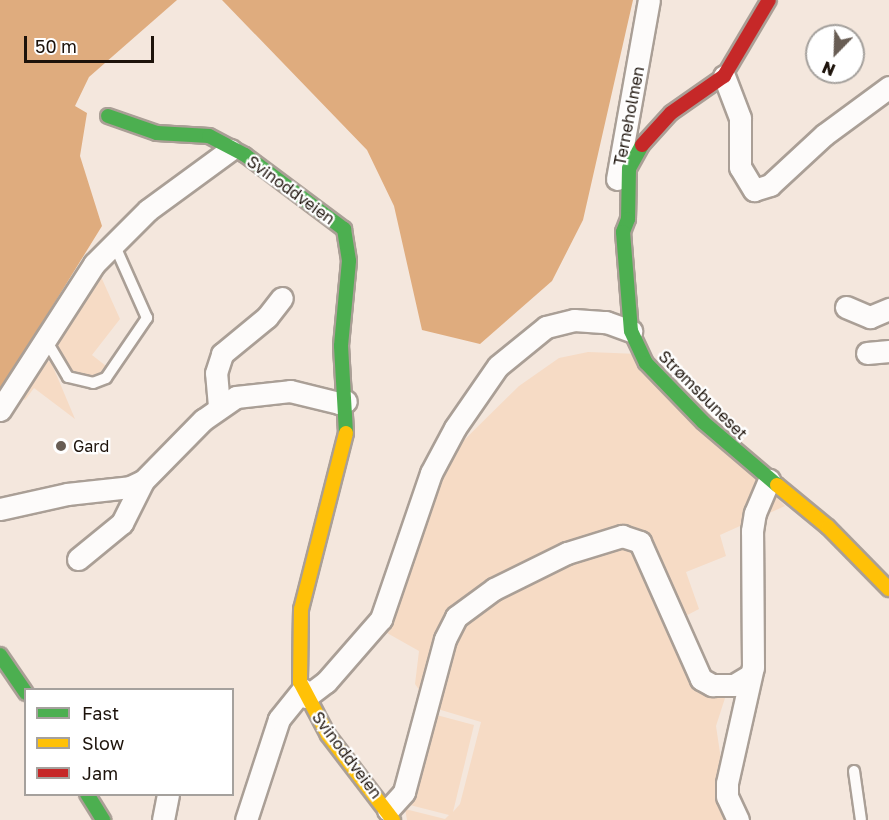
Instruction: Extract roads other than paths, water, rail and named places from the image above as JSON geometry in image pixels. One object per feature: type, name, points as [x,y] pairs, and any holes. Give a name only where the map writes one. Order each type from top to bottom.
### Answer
[{"type":"street","name":"Terneholmen","points":[[623,232],[616,194],[618,166],[650,0]]},
{"type":"street","name":"Strømsbuneset","points":[[769,0],[724,75],[671,113],[634,155],[629,168],[628,219],[623,232],[631,331],[646,363],[703,422],[769,480],[828,527],[889,589]]},
{"type":"street","points":[[724,75],[740,118],[740,168],[754,190],[770,185],[824,135],[889,87]]},
{"type":"street","points":[[108,116],[124,125],[157,132],[209,136],[230,150]]},
{"type":"street","name":"Svinoddveien","points":[[0,411],[94,264],[147,210],[230,150],[245,155],[344,228],[349,261],[341,346],[348,420],[342,457],[301,609],[298,647],[304,693],[328,735],[390,815]]},
{"type":"street","points":[[219,406],[216,373],[222,354],[267,317],[282,298]]},
{"type":"street","points":[[846,308],[870,317],[889,309]]},
{"type":"street","points":[[304,693],[326,682],[381,619],[431,473],[455,428],[498,366],[546,327],[574,321],[606,322],[631,331]]},
{"type":"street","points":[[867,353],[889,351]]},
{"type":"street","points":[[78,559],[122,523],[143,481],[219,406],[257,392],[290,391],[339,403],[346,401]]},
{"type":"street","points":[[738,820],[727,796],[727,783],[754,654],[752,531],[755,513],[769,480]]},
{"type":"street","points":[[0,509],[66,494],[130,487],[143,481]]},
{"type":"street","points":[[390,815],[404,792],[445,639],[456,617],[494,590],[567,553],[622,536],[640,542],[700,679],[712,685],[734,685],[749,676]]},
{"type":"street","points":[[2,662],[24,690]]},
{"type":"street","name":"Svinoddveien","points":[[246,820],[279,719],[304,693]]},
{"type":"street","points":[[88,796],[103,820]]},
{"type":"street","points":[[163,820],[168,796]]},
{"type":"lane","points":[[46,340],[60,368],[68,377],[81,382],[105,378],[147,318],[113,243]]},
{"type":"lane","points":[[854,771],[861,820]]},
{"type":"place","name":"Gard","points":[[61,446]]}]
